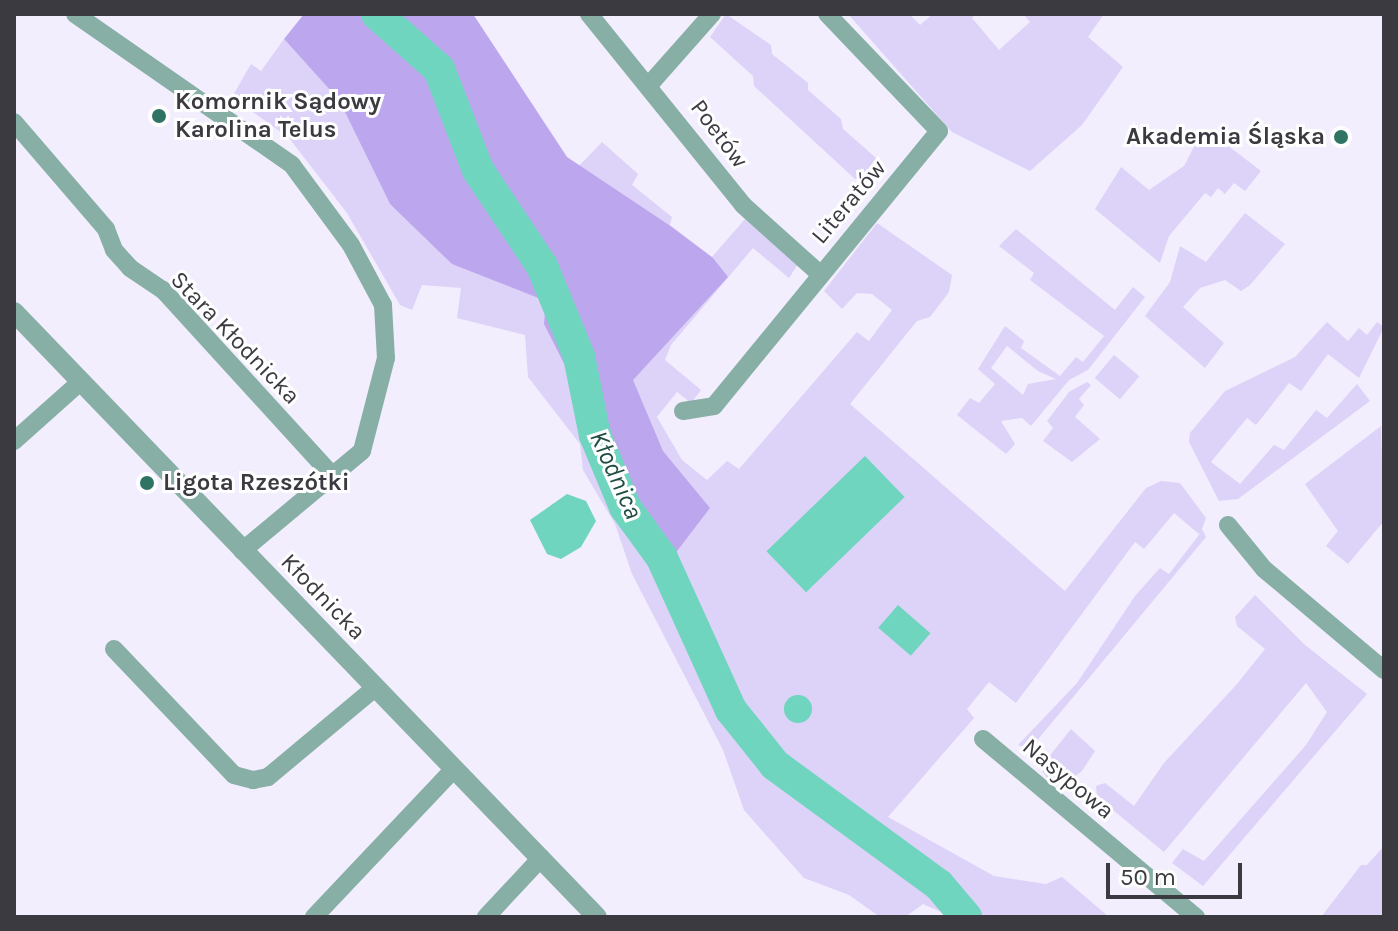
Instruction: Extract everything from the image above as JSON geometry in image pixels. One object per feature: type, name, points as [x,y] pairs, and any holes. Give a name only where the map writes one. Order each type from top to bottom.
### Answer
[{"type":"street","points":[[75,14],[292,165],[374,285],[387,324],[386,358],[365,445],[333,476],[242,551]]},
{"type":"street","name":"Poetów","points":[[589,14],[650,84],[743,205],[820,274]]},
{"type":"street","points":[[650,84],[712,14]]},
{"type":"street","name":"Literatów","points":[[683,411],[714,406],[939,131],[827,14]]},
{"type":"street","name":"Stara Kłodnicka","points":[[14,122],[106,229],[122,259],[163,290],[333,476]]},
{"type":"street","name":"Kłodnicka","points":[[14,312],[79,383],[597,917]]},
{"type":"street","points":[[14,441],[79,383]]},
{"type":"street","points":[[1228,525],[1264,569],[1384,670]]},
{"type":"street","points":[[114,649],[234,775],[253,780],[268,777],[375,688]]},
{"type":"street","name":"Nasypowa","points":[[983,739],[1196,917]]},
{"type":"street","points":[[314,917],[454,769]]},
{"type":"street","points":[[486,917],[541,858]]},
{"type":"shaded area","points":[[304,14],[473,14],[567,157],[669,225],[713,258],[728,277],[633,380],[663,451],[710,508],[674,555],[633,500],[544,324],[546,301],[452,264],[390,204],[339,100],[284,39]]},
{"type":"shaded area","points":[[726,14],[771,45],[772,54],[808,83],[808,90],[841,119],[843,129],[884,165],[876,175],[855,179],[754,86],[753,76],[710,37]]},
{"type":"shaded area","points":[[848,14],[909,14],[920,25],[933,14],[976,14],[972,18],[999,50],[1030,22],[1023,14],[1104,14],[1088,37],[1123,67],[1082,125],[1030,171],[952,132]]},
{"type":"shaded area","points":[[284,39],[339,100],[390,204],[476,273],[602,142],[638,174],[632,185],[672,217],[670,225],[712,257],[745,219],[798,264],[789,278],[753,248],[671,345],[665,360],[701,390],[691,403],[677,392],[657,417],[682,460],[707,480],[727,461],[739,469],[857,332],[869,341],[892,310],[872,294],[857,293],[842,309],[824,291],[877,223],[952,275],[949,292],[930,317],[917,321],[850,404],[1065,591],[1146,488],[1161,481],[1180,483],[1206,518],[1202,529],[1206,537],[1030,749],[1018,745],[1077,683],[1135,596],[1160,568],[1169,574],[1202,531],[1199,534],[1174,513],[1144,549],[1135,542],[1016,703],[989,682],[967,709],[974,718],[888,817],[994,876],[1046,884],[1062,877],[1109,917],[953,917],[923,904],[905,917],[880,917],[849,895],[804,878],[744,810],[723,750],[632,574],[615,524],[583,470],[580,444],[528,377],[525,335],[457,318],[461,288],[422,285],[412,310],[400,305],[347,213],[289,138],[232,97],[251,64],[261,71]]},
{"type":"shaded area","points":[[1218,138],[1261,171],[1245,191],[1234,183],[1225,194],[1218,188],[1211,197],[1205,193],[1169,236],[1160,263],[1095,209],[1121,167],[1149,190],[1184,166],[1198,139],[1213,145]]},
{"type":"shaded area","points":[[1245,213],[1285,244],[1250,285],[1241,291],[1225,280],[1200,288],[1183,307],[1224,343],[1205,368],[1145,316],[1170,282],[1180,246],[1206,262]]},
{"type":"shaded area","points":[[1016,229],[1115,310],[1133,287],[1145,297],[1088,370],[1069,380],[1031,426],[1022,418],[1001,421],[1015,444],[1006,454],[957,415],[970,398],[979,403],[995,384],[978,369],[1005,326],[1024,341],[1021,348],[1060,376],[1076,357],[1083,362],[1104,336],[1030,280],[1034,273],[999,246]],"holes":[[[1007,346],[1038,371],[1056,379],[1028,384],[1023,395],[991,368]]]},
{"type":"shaded area","points":[[1327,322],[1348,341],[1359,328],[1367,335],[1377,322],[1384,327],[1359,378],[1328,354],[1301,391],[1289,383],[1256,425],[1247,418],[1211,462],[1240,484],[1274,445],[1284,450],[1316,410],[1327,418],[1357,384],[1370,401],[1238,499],[1219,501],[1189,442],[1190,433],[1225,391],[1295,357]]},
{"type":"shaded area","points":[[1114,355],[1139,376],[1120,399],[1095,378]]},
{"type":"shaded area","points":[[1087,382],[1091,385],[1079,399],[1084,405],[1075,417],[1100,439],[1072,462],[1043,441],[1053,428],[1047,421],[1069,392]]},
{"type":"shaded area","points":[[1381,426],[1384,521],[1348,564],[1326,546],[1338,531],[1305,484]]},
{"type":"shaded area","points":[[865,456],[905,497],[806,592],[766,551]]},
{"type":"shaded area","points":[[567,494],[586,501],[596,521],[581,547],[561,559],[547,554],[530,520]]},
{"type":"shaded area","points":[[1255,595],[1305,645],[1367,694],[1203,886],[1172,863],[1183,849],[1204,861],[1306,745],[1327,712],[1306,683],[1164,852],[1097,797],[1096,786],[1105,783],[1134,806],[1164,763],[1237,684],[1265,649],[1237,626],[1235,617]]},
{"type":"shaded area","points":[[898,605],[930,633],[911,656],[878,628]]},
{"type":"shaded area","points":[[798,695],[808,699],[812,709],[808,719],[798,723],[788,719],[784,709],[788,699]]},
{"type":"shaded area","points":[[1071,729],[1095,751],[1082,771],[1066,783],[1050,782],[1040,768]]},
{"type":"shaded area","points":[[1384,846],[1384,917],[1321,917],[1361,865],[1367,865]]},
{"type":"waterway","name":"Kłodnica","points":[[377,14],[439,69],[478,170],[542,266],[579,356],[595,435],[625,507],[662,558],[731,710],[775,765],[939,885],[966,917]]},
{"type":"place","name":"Komornik Sądowy Karolina Telus","points":[[159,116]]},
{"type":"place","name":"Akademia Śląska","points":[[1341,137]]},
{"type":"place","name":"Ligota Rzeszótki","points":[[147,483]]}]
